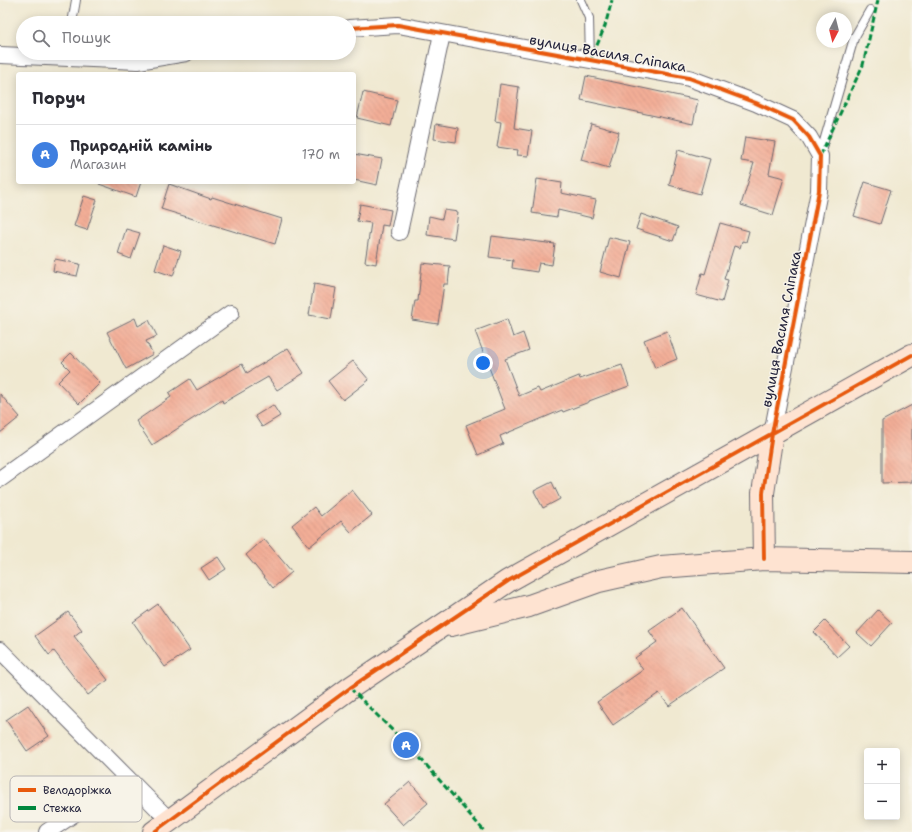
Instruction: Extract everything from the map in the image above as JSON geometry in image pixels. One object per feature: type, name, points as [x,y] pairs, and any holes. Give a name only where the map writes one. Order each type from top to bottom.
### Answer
[{"type":"main road","points":[[162,826],[350,688],[508,581],[912,355]]},
{"type":"main road","points":[[764,559],[763,493],[772,434]]},
{"type":"main road","points":[[437,628],[529,606],[599,581],[661,567],[764,559],[912,562]]},
{"type":"street","name":"вулиця Василя Сліпака","points":[[356,28],[398,25],[590,62],[689,78],[756,103],[793,120],[810,137],[820,156],[819,191],[772,434]]},
{"type":"street","points":[[399,232],[442,34]]},
{"type":"street","points":[[0,55],[16,55]]},
{"type":"street","points":[[124,60],[144,60]]},
{"type":"street","points":[[0,480],[231,313]]},
{"type":"street","points":[[0,650],[125,776]]},
{"type":"street","points":[[142,799],[162,826]]},
{"type":"street","points":[[47,832],[62,822]]},
{"type":"lane","points":[[73,16],[76,0]]},
{"type":"lane","points":[[581,0],[589,18],[590,62]]},
{"type":"lane","points":[[820,156],[854,38],[870,10]]},
{"type":"building","points":[[586,76],[698,100],[693,124],[581,100]]},
{"type":"building","points":[[500,84],[519,87],[514,128],[532,131],[528,156],[517,155],[518,150],[497,147],[501,122],[495,121]]},
{"type":"building","points":[[363,92],[397,100],[391,126],[357,118]]},
{"type":"building","points":[[436,124],[458,128],[456,142],[434,139]]},
{"type":"building","points":[[591,124],[619,132],[609,168],[581,160]]},
{"type":"building","points":[[745,137],[775,142],[769,174],[784,178],[773,215],[741,205],[754,163],[741,161]]},
{"type":"building","points":[[678,150],[710,159],[700,194],[669,185]]},
{"type":"building","points":[[356,154],[382,159],[377,185],[356,180]]},
{"type":"building","points":[[537,179],[562,183],[561,193],[596,200],[592,218],[558,210],[557,217],[532,213]]},
{"type":"building","points":[[865,182],[891,190],[880,224],[854,216]]},
{"type":"building","points":[[99,184],[140,184],[136,197]]},
{"type":"building","points":[[169,184],[211,199],[212,197],[282,219],[275,244],[161,209]]},
{"type":"building","points":[[84,196],[97,200],[87,230],[74,226]]},
{"type":"building","points":[[360,204],[391,210],[388,226],[382,225],[376,264],[365,262],[371,223],[357,221]]},
{"type":"building","points":[[444,210],[458,212],[454,239],[427,235],[429,216],[442,219]]},
{"type":"building","points":[[641,214],[678,227],[673,241],[636,229]]},
{"type":"building","points":[[720,223],[749,231],[746,242],[742,241],[740,248],[734,246],[724,279],[728,280],[722,302],[696,295],[702,273],[705,274]]},
{"type":"building","points":[[126,229],[140,233],[131,259],[118,254]]},
{"type":"building","points":[[492,236],[555,244],[552,265],[539,263],[537,272],[512,268],[513,260],[489,257]]},
{"type":"building","points":[[609,237],[630,242],[621,278],[600,272]]},
{"type":"building","points":[[163,245],[181,251],[173,276],[155,270]]},
{"type":"building","points":[[55,259],[80,264],[77,276],[53,271]]},
{"type":"building","points":[[422,263],[450,266],[448,284],[444,284],[438,324],[412,320],[415,301],[418,301]]},
{"type":"building","points":[[314,284],[336,288],[331,319],[309,315]]},
{"type":"building","points":[[135,318],[138,326],[149,320],[157,336],[146,341],[153,354],[126,369],[107,332]]},
{"type":"building","points":[[507,319],[513,337],[523,333],[529,350],[505,359],[519,396],[538,388],[540,392],[579,376],[580,379],[622,365],[629,386],[563,412],[562,410],[500,436],[503,444],[478,455],[466,425],[505,409],[475,331]]},
{"type":"building","points":[[667,331],[677,359],[655,368],[644,340]]},
{"type":"building","points":[[288,348],[304,373],[277,390],[268,377],[223,403],[222,400],[152,445],[136,421],[171,397],[169,393],[190,379],[197,390],[242,364],[247,373]]},
{"type":"building","points":[[71,353],[100,383],[79,404],[58,382],[70,370],[62,362]]},
{"type":"building","points":[[353,361],[369,380],[343,400],[328,381]]},
{"type":"building","points":[[0,394],[20,417],[0,433]]},
{"type":"building","points":[[273,405],[280,416],[262,427],[255,416]]},
{"type":"building","points":[[912,405],[912,482],[882,483],[882,421]]},
{"type":"building","points":[[552,482],[560,499],[543,508],[534,491]]},
{"type":"building","points":[[352,490],[372,515],[351,532],[341,521],[309,547],[292,525],[314,507],[321,516]]},
{"type":"building","points":[[264,539],[292,572],[273,588],[246,555]]},
{"type":"building","points":[[218,557],[226,569],[209,580],[201,568]]},
{"type":"building","points":[[158,604],[190,650],[165,667],[133,622]]},
{"type":"building","points":[[682,608],[724,668],[669,706],[659,693],[613,725],[597,702],[643,670],[635,658],[657,642],[649,631]]},
{"type":"building","points":[[878,610],[892,623],[871,646],[857,633]]},
{"type":"building","points":[[68,612],[82,630],[74,636],[108,680],[88,695],[54,651],[49,655],[35,636]]},
{"type":"building","points":[[825,621],[849,646],[837,657],[814,632]]},
{"type":"building","points":[[28,705],[49,736],[27,751],[6,720]]},
{"type":"building","points":[[410,782],[428,803],[403,825],[384,804]]},
{"type":"marked path","points":[[590,62],[605,26],[612,0]]},
{"type":"marked path","points":[[820,156],[863,65],[878,0]]},
{"type":"marked path","points":[[350,688],[420,758],[485,832]]},
{"type":"cycle path","points":[[356,28],[398,25],[689,78],[756,103],[793,120],[809,137],[820,156],[819,191],[772,434],[763,493],[764,559]]},
{"type":"cycle path","points":[[154,832],[350,688],[508,581],[912,355]]},
{"type":"place","name":"Природній камінь","points":[[406,745]]}]
